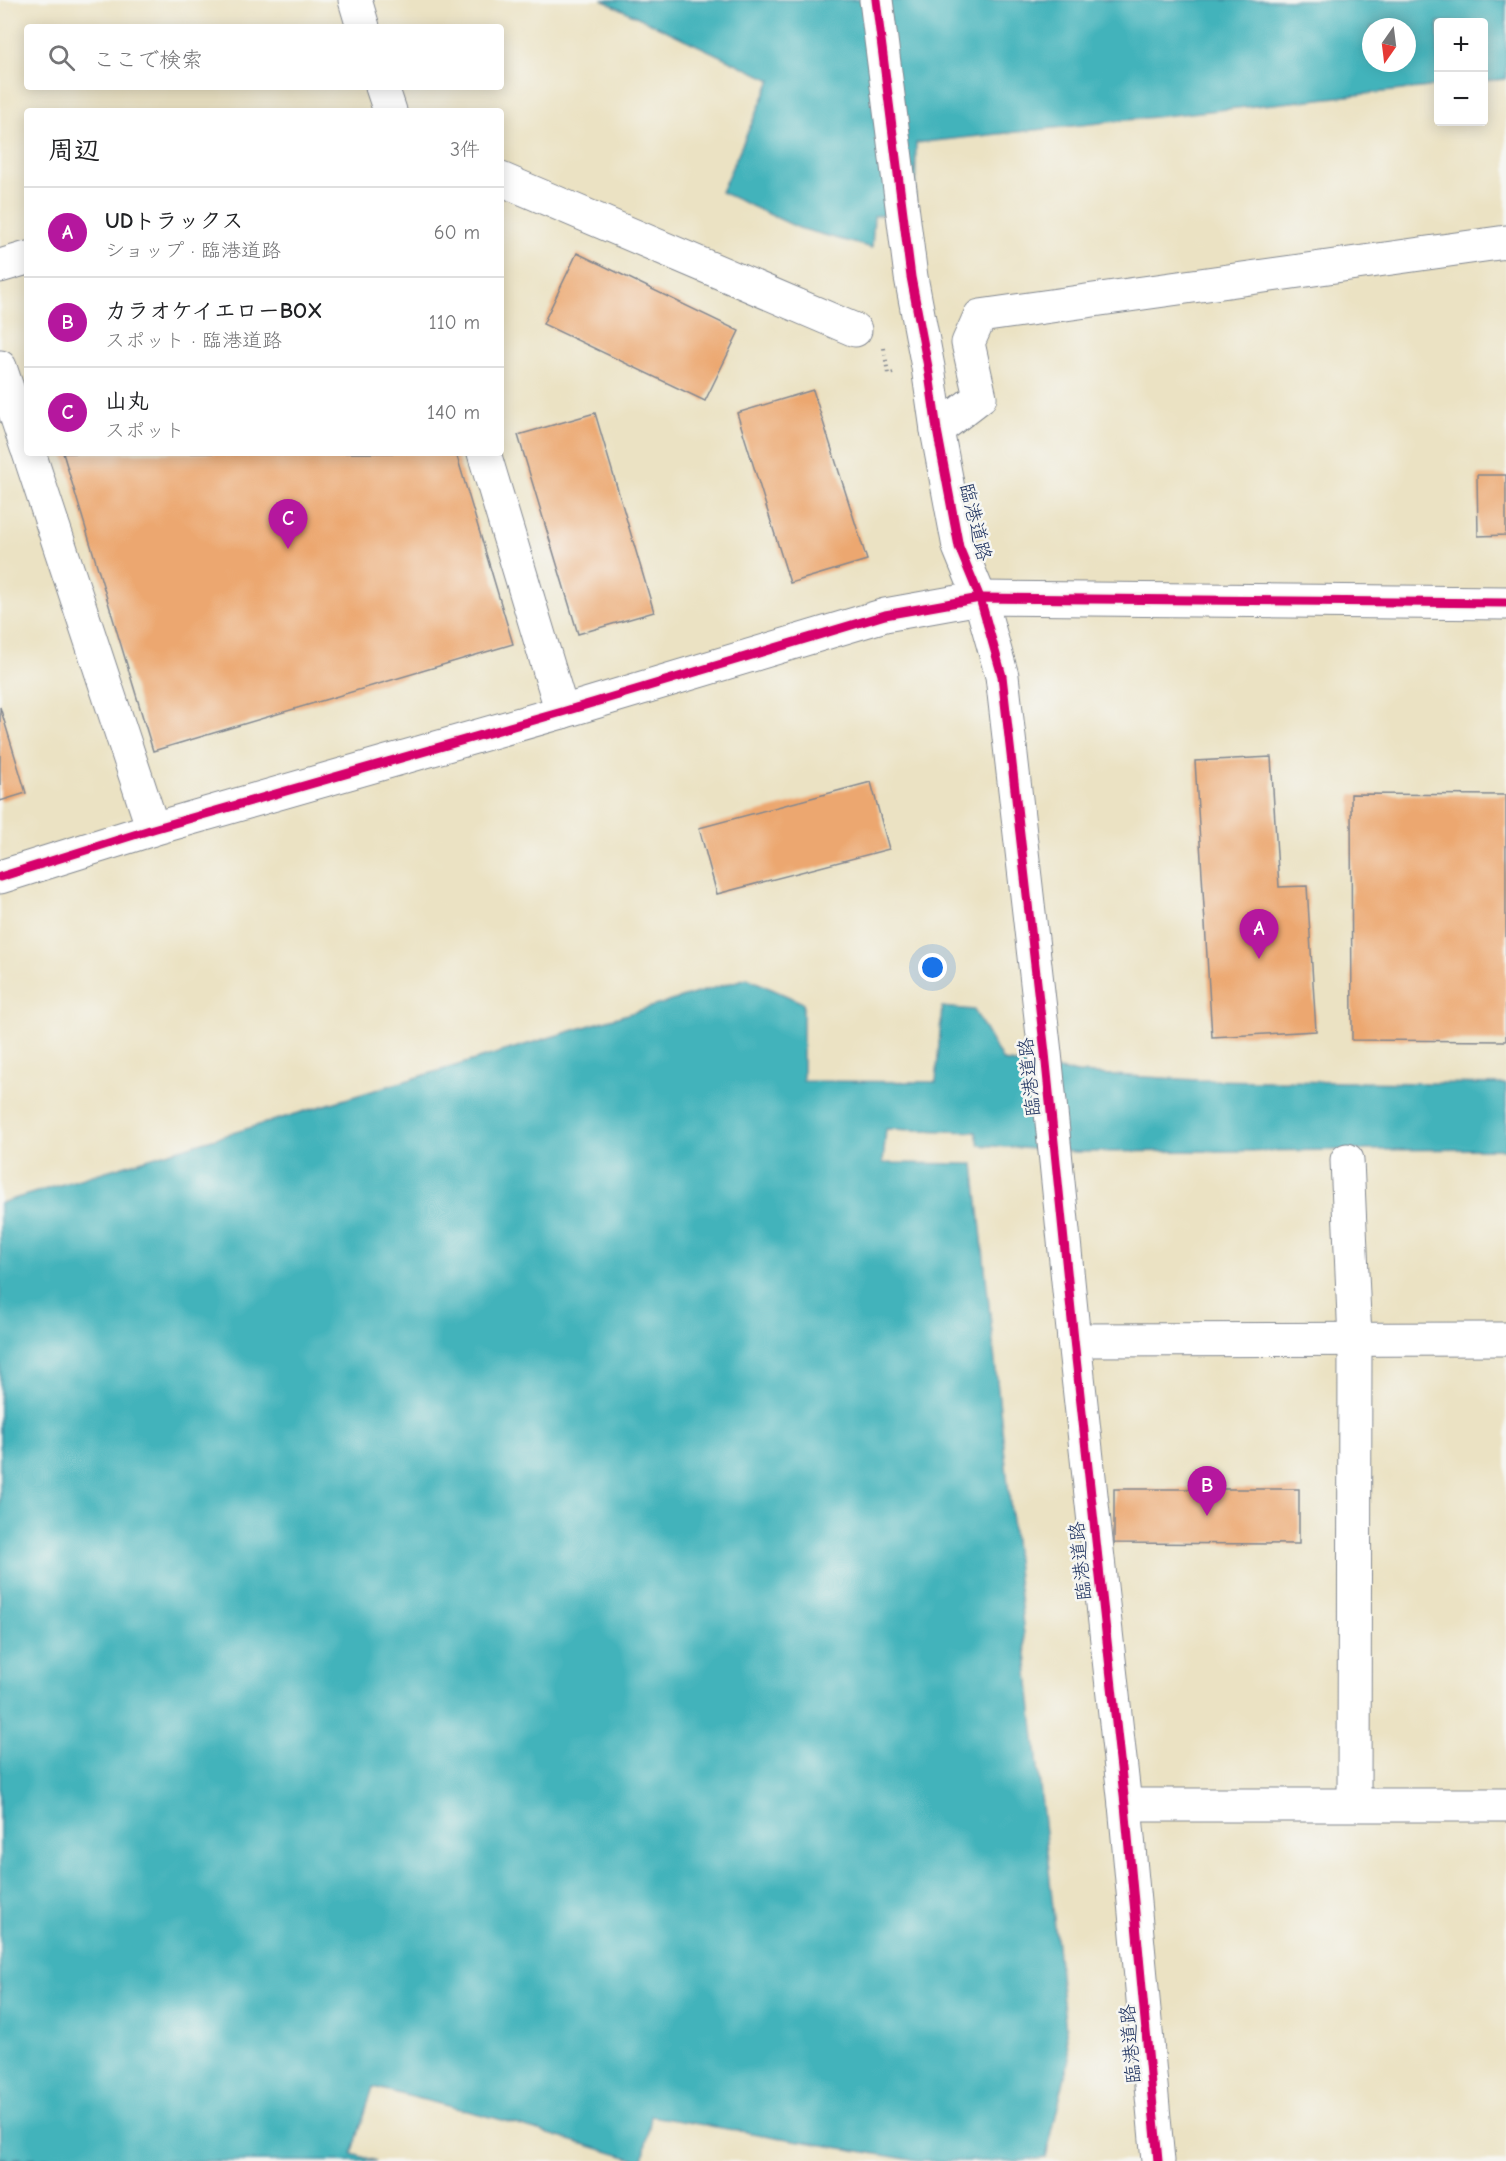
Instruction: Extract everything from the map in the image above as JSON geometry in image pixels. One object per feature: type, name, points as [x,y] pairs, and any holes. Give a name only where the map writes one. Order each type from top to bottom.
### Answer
[{"type":"street","points":[[355,0],[362,24]]},
{"type":"street","name":"臨港道路","points":[[876,0],[911,277],[937,430],[959,547],[980,598],[1002,676],[1045,1053],[1125,1805],[1158,2161]]},
{"type":"street","points":[[383,90],[389,108]]},
{"type":"street","points":[[504,180],[855,330]]},
{"type":"street","points":[[937,430],[980,397],[968,344],[980,316],[1506,242]]},
{"type":"street","points":[[0,266],[24,259]]},
{"type":"street","points":[[0,367],[24,439]]},
{"type":"street","points":[[30,456],[153,829]]},
{"type":"street","points":[[485,456],[562,712]]},
{"type":"street","points":[[0,877],[153,829],[562,712],[885,615],[980,598],[1506,603]]},
{"type":"street","points":[[1347,1160],[1355,1340],[1354,1804]]},
{"type":"street","points":[[1074,1340],[1506,1339]]},
{"type":"street","points":[[1125,1805],[1506,1805]]},
{"type":"water","points":[[602,0],[1506,0],[1506,79],[1488,81],[1488,18],[1434,18],[1434,86],[916,143],[915,212],[874,216],[872,248],[799,228],[721,192],[771,80]]},
{"type":"water","points":[[747,978],[803,1003],[803,1081],[936,1082],[942,1007],[974,1010],[1003,1061],[1078,1073],[1197,1080],[1506,1084],[1506,1149],[1077,1152],[979,1145],[976,1132],[886,1129],[883,1163],[974,1164],[1069,2059],[1046,2158],[1018,2161],[918,2161],[651,2116],[643,2161],[640,2161],[495,2118],[373,2087],[352,2154],[376,2161],[0,2161],[0,1203]]},
{"type":"building","points":[[577,253],[739,331],[705,401],[543,324]]},
{"type":"building","points":[[813,390],[867,560],[790,583],[737,413]]},
{"type":"building","points":[[595,413],[654,612],[578,634],[518,435]]},
{"type":"building","points":[[64,456],[457,456],[513,644],[153,751]]},
{"type":"building","points":[[1477,475],[1506,475],[1506,535],[1478,536]]},
{"type":"building","points":[[0,707],[26,793],[0,801]]},
{"type":"building","points":[[1271,757],[1279,887],[1307,886],[1316,1031],[1212,1037],[1195,761]]},
{"type":"building","points":[[871,782],[889,849],[717,894],[699,828]]},
{"type":"building","points":[[1351,794],[1506,795],[1506,1041],[1352,1040]]},
{"type":"building","points":[[1114,1489],[1299,1489],[1299,1544],[1114,1543]]},
{"type":"ferry route","points":[[0,2158],[45,2158],[60,2161]]},
{"type":"cycle path","points":[[876,0],[911,277],[937,430],[959,547],[980,598],[1002,676],[1045,1053],[1125,1805],[1158,2161]]},
{"type":"cycle path","points":[[0,877],[153,829],[562,712],[885,615],[980,598],[1506,603]]},
{"type":"place","name":"山丸","points":[[288,549]]},
{"type":"place","name":"UDトラックス","points":[[1259,959]]},
{"type":"place","name":"カラオケイエローBOX","points":[[1207,1516]]}]
